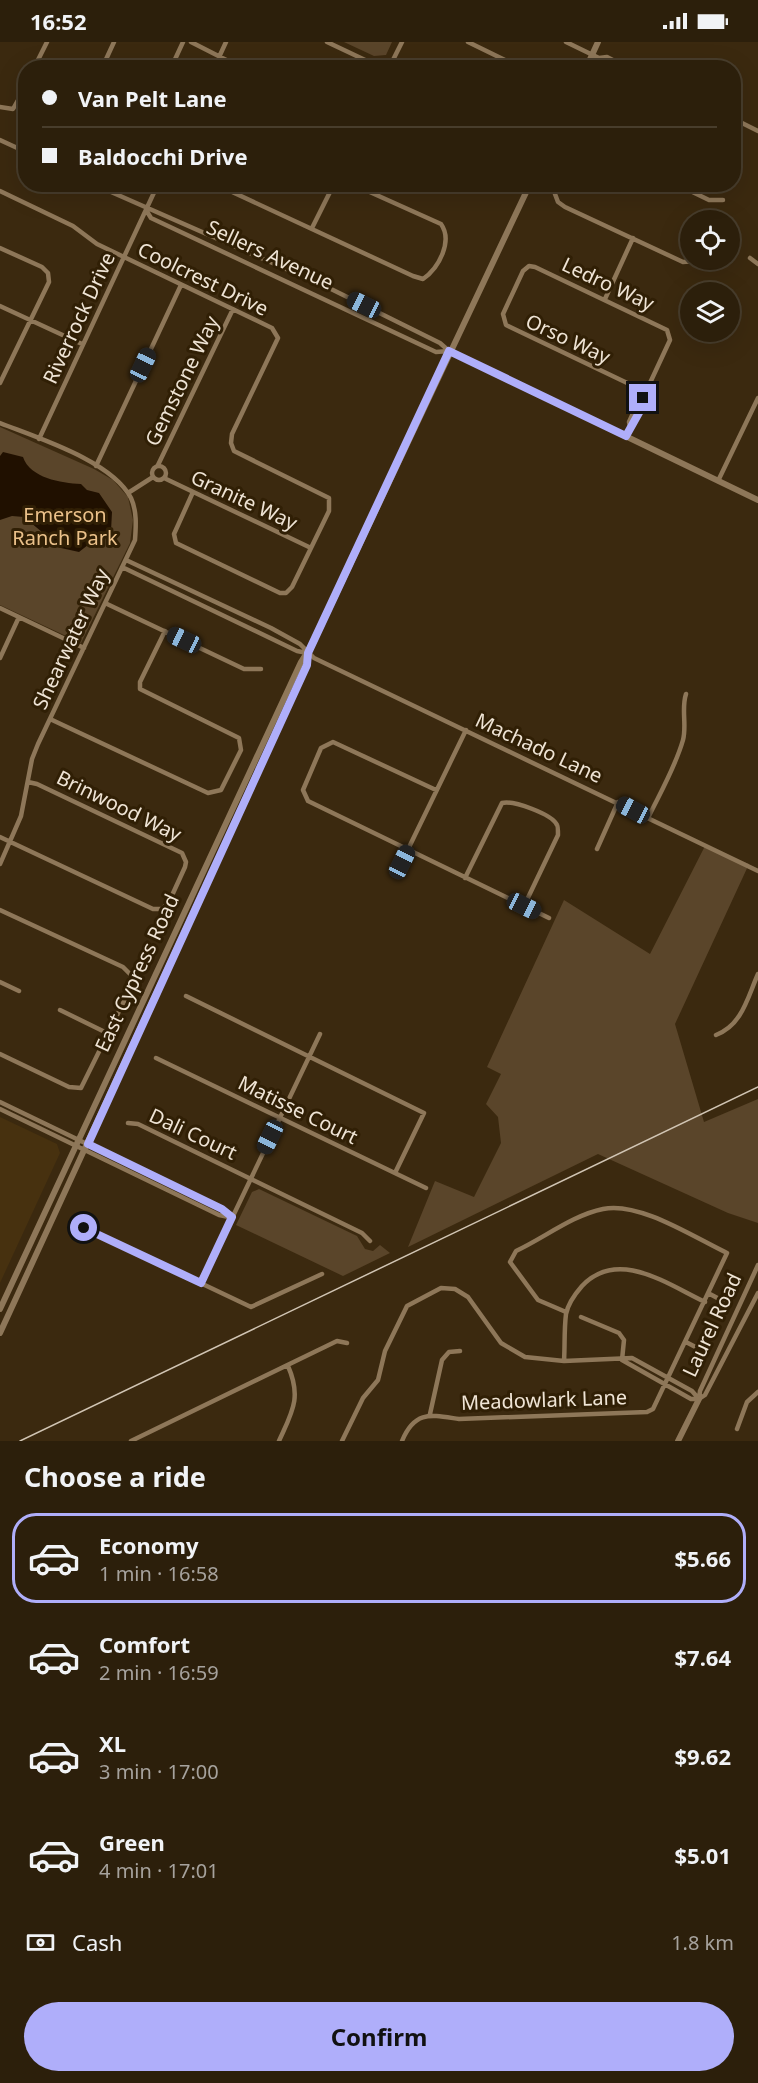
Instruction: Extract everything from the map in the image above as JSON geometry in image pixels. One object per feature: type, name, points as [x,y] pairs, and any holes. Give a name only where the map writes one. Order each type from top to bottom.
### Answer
[{"type":"street","points":[[38,60],[47,42]]},
{"type":"street","points":[[106,60],[114,42]]},
{"type":"street","points":[[175,60],[183,42]]},
{"type":"street","points":[[191,42],[225,60]]},
{"type":"street","points":[[218,60],[226,42]]},
{"type":"street","points":[[327,42],[365,60]]},
{"type":"street","points":[[393,60],[402,42]]},
{"type":"street","points":[[468,42],[505,60]]},
{"type":"street","points":[[566,42],[592,55],[613,60]]},
{"type":"street","points":[[590,60],[598,42]]},
{"type":"street","points":[[0,107],[13,109],[18,100]]},
{"type":"street","points":[[741,122],[758,131]]},
{"type":"street","points":[[0,140],[18,148]]},
{"type":"street","name":"Coolcrest Drive","points":[[0,191],[73,226],[97,244],[272,328],[278,338],[232,435],[232,447],[234,451],[326,495],[330,502],[329,511],[311,548]]},
{"type":"street","name":"Sellers Avenue","points":[[109,192],[146,210],[155,210],[327,287],[440,343],[449,351],[758,500]]},
{"type":"street","name":"Riverrock Drive","points":[[39,439],[154,192]]},
{"type":"street","points":[[233,192],[423,279],[431,273],[447,241],[447,233],[441,224],[370,192]]},
{"type":"street","points":[[312,228],[330,192]]},
{"type":"street","name":"East Cypress Road","points":[[0,1309],[300,662],[308,653],[526,192]]},
{"type":"street","points":[[556,192],[558,202],[565,207],[680,261]]},
{"type":"street","points":[[692,192],[709,200],[723,200]]},
{"type":"street","name":"Sellers Avenue","points":[[146,210],[151,218],[436,352],[449,351]]},
{"type":"street","points":[[605,299],[633,238]]},
{"type":"street","points":[[0,248],[42,267],[48,273],[49,282],[0,383]]},
{"type":"street","points":[[750,258],[758,264]]},
{"type":"street","name":"Ledro Way","points":[[529,266],[663,326],[670,335],[646,392]]},
{"type":"street","name":"Orso Way","points":[[529,266],[523,271],[503,314],[506,325],[646,392]]},
{"type":"street","points":[[96,466],[181,285]]},
{"type":"street","points":[[0,306],[82,344]]},
{"type":"street","name":"Gemstone Way","points":[[158,465],[233,309]]},
{"type":"street","points":[[0,364],[7,367]]},
{"type":"street","points":[[626,436],[645,402],[643,398],[646,392]]},
{"type":"street","points":[[718,481],[758,398]]},
{"type":"street","name":"Shearwater Way","points":[[0,423],[108,472],[128,493],[132,500],[136,521],[135,540],[32,759],[21,816],[0,864]]},
{"type":"street","points":[[158,465],[165,469],[164,478],[160,480],[153,477],[152,470],[158,465]]},
{"type":"street","points":[[128,493],[153,477]]},
{"type":"street","name":"Granite Way","points":[[164,478],[311,548]]},
{"type":"street","points":[[193,492],[174,534],[176,543],[286,593],[292,587],[311,548]]},
{"type":"street","points":[[126,560],[270,628],[300,644],[308,653]]},
{"type":"street","points":[[122,567],[297,651],[308,653]]},
{"type":"street","points":[[105,603],[244,669],[261,669]]},
{"type":"street","points":[[0,608],[84,648]]},
{"type":"street","points":[[0,658],[19,617]]},
{"type":"street","points":[[50,719],[208,793],[221,790],[241,750],[239,738],[140,689],[140,682],[165,631]]},
{"type":"street","name":"East Cypress Road","points":[[0,1333],[307,665],[308,653]]},
{"type":"street","name":"Machado Lane","points":[[308,653],[758,871]]},
{"type":"street","points":[[648,818],[675,763],[684,737],[682,707],[686,694]]},
{"type":"street","points":[[396,874],[466,730]]},
{"type":"street","points":[[436,790],[333,742],[321,748],[303,785],[304,797],[308,801],[549,918]]},
{"type":"street","name":"Brinwood Way","points":[[10,842],[158,910],[169,902],[185,867],[185,857],[179,851],[28,782]]},
{"type":"street","points":[[465,878],[502,803],[511,801],[552,819],[557,825],[558,835],[524,906]]},
{"type":"street","points":[[597,849],[618,802]]},
{"type":"street","points":[[0,837],[10,842]]},
{"type":"street","points":[[0,910],[128,970],[132,983],[84,1084],[77,1089],[0,1054]]},
{"type":"street","points":[[716,1035],[729,1030],[736,1023],[758,974]]},
{"type":"street","points":[[0,982],[19,991]]},
{"type":"street","points":[[186,996],[424,1113],[395,1173]]},
{"type":"street","points":[[60,1010],[109,1034]]},
{"type":"street","points":[[201,1283],[320,1034]]},
{"type":"street","name":"Matisse Court","points":[[156,1058],[426,1188]]},
{"type":"street","points":[[0,1102],[77,1143]]},
{"type":"street","points":[[0,1109],[86,1147],[219,1215],[232,1217]]},
{"type":"street","name":"Dali Court","points":[[128,1123],[138,1124],[250,1177],[362,1233],[370,1241]]},
{"type":"street","points":[[566,1312],[538,1300],[510,1262],[516,1251],[582,1216],[604,1208],[630,1210],[667,1224],[728,1253],[663,1385]]},
{"type":"street","points":[[74,1223],[251,1307],[322,1274]]},
{"type":"street","name":"Laurel Road","points":[[679,1440],[758,1265]]},
{"type":"street","points":[[564,1361],[566,1312],[576,1293],[590,1278],[606,1269],[623,1267],[639,1271],[705,1302]]},
{"type":"street","points":[[342,1441],[363,1398],[378,1380],[385,1351],[407,1306],[441,1288],[455,1289],[468,1297],[501,1343],[525,1357],[564,1361],[632,1358],[692,1391],[699,1399]]},
{"type":"street","points":[[708,1293],[723,1300]]},
{"type":"street","name":"Laurel Road","points":[[699,1399],[705,1395],[758,1293]]},
{"type":"street","points":[[581,1317],[619,1333],[624,1340],[622,1360]]},
{"type":"street","points":[[131,1441],[138,1440],[337,1341],[347,1342]]},
{"type":"street","points":[[686,1342],[703,1351]]},
{"type":"street","points":[[402,1441],[413,1424],[430,1414],[442,1360],[449,1352],[460,1351]]},
{"type":"street","points":[[622,1360],[691,1400],[699,1399]]},
{"type":"street","points":[[279,1441],[296,1398],[296,1386],[288,1366]]},
{"type":"street","name":"Meadowlark Lane","points":[[430,1414],[459,1419],[647,1412],[657,1405],[663,1385]]},
{"type":"street","points":[[737,1429],[747,1402],[758,1392]]},
{"type":"shaded area","points":[[3,452],[23,457],[32,470],[39,475],[81,484],[87,490],[99,493],[112,512],[111,531],[94,534],[93,541],[79,552],[61,548],[24,517],[12,516],[0,520],[0,456]]},
{"type":"shaded area","points":[[0,1117],[57,1144],[60,1153],[0,1283]]},
{"type":"green space","points":[[344,42],[392,42],[386,55],[374,56]]},
{"type":"green space","name":"Emerson Ranch Park","points":[[0,427],[94,469],[113,480],[128,497],[133,520],[130,543],[81,643],[0,605]]},
{"type":"green space","points":[[705,846],[749,864],[675,1024],[704,1122],[758,1099],[758,1223],[728,1213],[598,1154],[408,1247],[435,1181],[474,1197],[501,1143],[498,1117],[486,1104],[501,1074],[487,1067],[564,900],[650,954]]},
{"type":"green space","points":[[259,1189],[357,1236],[365,1249],[373,1251],[380,1245],[390,1253],[343,1276],[236,1225],[252,1192]]},
{"type":"railway","points":[[20,1441],[758,1087]]},
{"type":"route","points":[[84,1228],[201,1283],[232,1217],[222,1209],[88,1144],[307,665],[308,653],[449,351],[626,436],[645,402],[643,398]]}]
